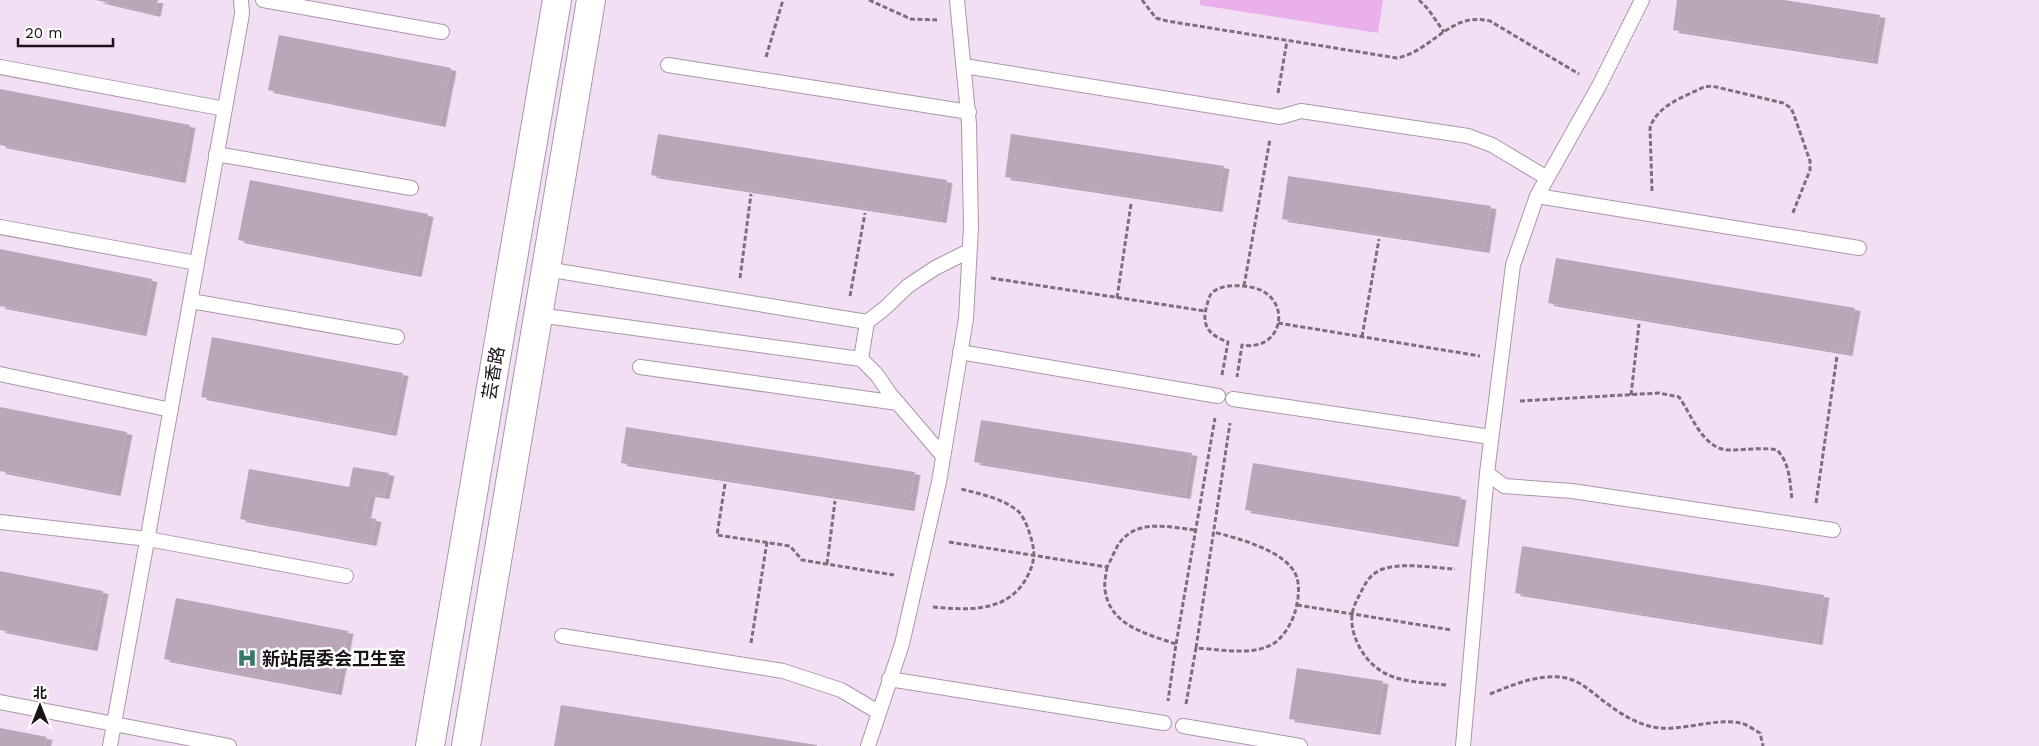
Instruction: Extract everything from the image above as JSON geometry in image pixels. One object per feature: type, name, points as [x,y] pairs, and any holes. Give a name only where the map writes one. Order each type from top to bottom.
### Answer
[{"type":"street","name":"芸香路","points":[[430,746],[557,0]]},
{"type":"street","name":"芸香路","points":[[466,746],[591,0]]},
{"type":"lane","points":[[110,746],[242,14],[241,0]]},
{"type":"lane","points":[[262,0],[442,32]]},
{"type":"lane","points":[[868,746],[902,644],[939,482],[966,319],[970,251],[969,112],[957,0]]},
{"type":"lane","points":[[1463,746],[1494,402],[1513,265],[1537,196],[1599,86],[1642,0]]},
{"type":"lane","points":[[668,65],[969,112]]},
{"type":"lane","points":[[964,66],[1280,117],[1301,111],[1468,136],[1492,145],[1547,178]]},
{"type":"lane","points":[[0,67],[225,109]]},
{"type":"lane","points":[[216,154],[411,188]]},
{"type":"lane","points":[[1537,196],[1859,248]]},
{"type":"lane","points":[[0,227],[197,264]]},
{"type":"lane","points":[[861,359],[867,322],[908,286],[935,268],[970,251]]},
{"type":"lane","points":[[546,269],[867,322]]},
{"type":"lane","points":[[190,301],[397,337]]},
{"type":"lane","points":[[538,314],[861,359],[877,375],[943,456]]},
{"type":"lane","points":[[960,352],[1218,396]]},
{"type":"lane","points":[[640,367],[898,403]]},
{"type":"lane","points":[[0,374],[171,410]]},
{"type":"lane","points":[[1233,399],[1491,437]]},
{"type":"lane","points":[[1487,473],[1504,486],[1572,491],[1833,530]]},
{"type":"lane","points":[[0,522],[148,539],[346,576]]},
{"type":"lane","points":[[562,636],[783,671],[841,690],[878,712]]},
{"type":"lane","points":[[889,679],[1164,723]]},
{"type":"lane","points":[[0,702],[228,746]]},
{"type":"lane","points":[[1183,726],[1300,746]]},
{"type":"path","points":[[760,79],[783,0]]},
{"type":"path","points":[[869,0],[911,19],[959,22]]},
{"type":"path","points":[[1142,0],[1156,18],[1167,22],[1397,58],[1407,56],[1468,19],[1478,18],[1490,22],[1599,86]]},
{"type":"path","points":[[1419,0],[1428,9],[1444,32]]},
{"type":"path","points":[[1244,286],[1287,42]]},
{"type":"path","points":[[1652,214],[1650,128],[1653,118],[1660,109],[1704,87],[1712,86],[1783,103],[1790,108],[1794,115],[1810,161],[1810,170],[1794,209],[1788,236]]},
{"type":"path","points":[[736,300],[751,194]]},
{"type":"path","points":[[1117,298],[1131,204]]},
{"type":"path","points":[[846,319],[865,213]]},
{"type":"path","points":[[1362,337],[1379,239]]},
{"type":"path","points":[[968,274],[1205,311]]},
{"type":"path","points":[[1164,723],[1228,342],[1215,338],[1206,328],[1205,311],[1211,294],[1220,288],[1244,286],[1269,294],[1277,304],[1279,319],[1275,332],[1267,343],[1251,347],[1242,345],[1183,726]]},
{"type":"path","points":[[1278,324],[1500,360]]},
{"type":"path","points":[[1631,395],[1639,324]]},
{"type":"path","points":[[1812,527],[1837,356]]},
{"type":"path","points":[[1494,402],[1659,393],[1679,397],[1703,436],[1718,448],[1728,450],[1768,448],[1777,450],[1786,463],[1790,479],[1793,524]]},
{"type":"path","points":[[910,605],[978,609],[1001,602],[1019,591],[1028,574],[1035,554],[1030,532],[1019,512],[989,497],[939,482]]},
{"type":"path","points":[[725,484],[717,535],[790,546],[802,560],[916,579]]},
{"type":"path","points":[[827,564],[835,501]]},
{"type":"path","points":[[1176,644],[1146,634],[1116,617],[1108,603],[1104,589],[1107,566],[1119,543],[1135,530],[1153,524],[1195,530]]},
{"type":"path","points":[[1196,648],[1244,651],[1273,645],[1283,634],[1294,615],[1297,605],[1297,577],[1285,561],[1248,541],[1213,532]]},
{"type":"path","points":[[926,539],[1107,566]]},
{"type":"path","points":[[748,665],[767,542]]},
{"type":"path","points":[[1468,688],[1397,678],[1377,669],[1366,657],[1357,641],[1352,625],[1352,614],[1366,582],[1374,573],[1385,569],[1398,566],[1478,571]]},
{"type":"path","points":[[1297,605],[1473,633]]},
{"type":"path","points":[[1467,703],[1522,681],[1560,677],[1582,683],[1607,704],[1629,718],[1651,726],[1680,728],[1718,723],[1740,723],[1760,733],[1763,746]]},
{"type":"shaded area","points":[[1200,0],[1383,0],[1378,33],[1200,5]]},
{"type":"building","points":[[96,0],[158,0],[155,14]]},
{"type":"building","points":[[1677,0],[1784,0],[1880,15],[1872,61],[1673,30]]},
{"type":"building","points":[[279,35],[451,68],[440,124],[268,90]]},
{"type":"building","points":[[0,89],[190,125],[180,180],[0,145]]},
{"type":"building","points":[[658,134],[947,180],[941,220],[651,175]]},
{"type":"building","points":[[1011,134],[1224,166],[1217,209],[1005,177]]},
{"type":"building","points":[[1288,176],[1491,206],[1484,250],[1282,219]]},
{"type":"building","points":[[250,180],[428,214],[416,274],[238,240]]},
{"type":"building","points":[[0,249],[152,279],[141,333],[0,306]]},
{"type":"building","points":[[1556,258],[1855,308],[1847,353],[1548,303]]},
{"type":"building","points":[[212,337],[403,373],[391,433],[201,397]]},
{"type":"building","points":[[0,407],[127,432],[115,493],[0,471]]},
{"type":"building","points":[[981,420],[1192,453],[1185,496],[974,462]]},
{"type":"building","points":[[626,427],[915,472],[909,508],[621,463]]},
{"type":"building","points":[[1253,463],[1461,497],[1453,544],[1245,510]]},
{"type":"building","points":[[353,467],[389,473],[384,496],[370,494],[365,517],[376,519],[371,543],[240,519],[249,469],[349,487]]},
{"type":"building","points":[[1522,546],[1824,595],[1817,642],[1515,593]]},
{"type":"building","points":[[0,571],[103,591],[92,648],[0,630]]},
{"type":"building","points":[[176,598],[348,631],[336,692],[164,659]]},
{"type":"building","points":[[1297,668],[1383,681],[1375,732],[1289,719]]},
{"type":"building","points":[[561,705],[817,745],[817,746],[554,746]]},
{"type":"building","points":[[0,728],[47,737],[45,746],[0,746]]},
{"type":"place","name":"新站居委会卫生室","points":[[247,658]]}]
